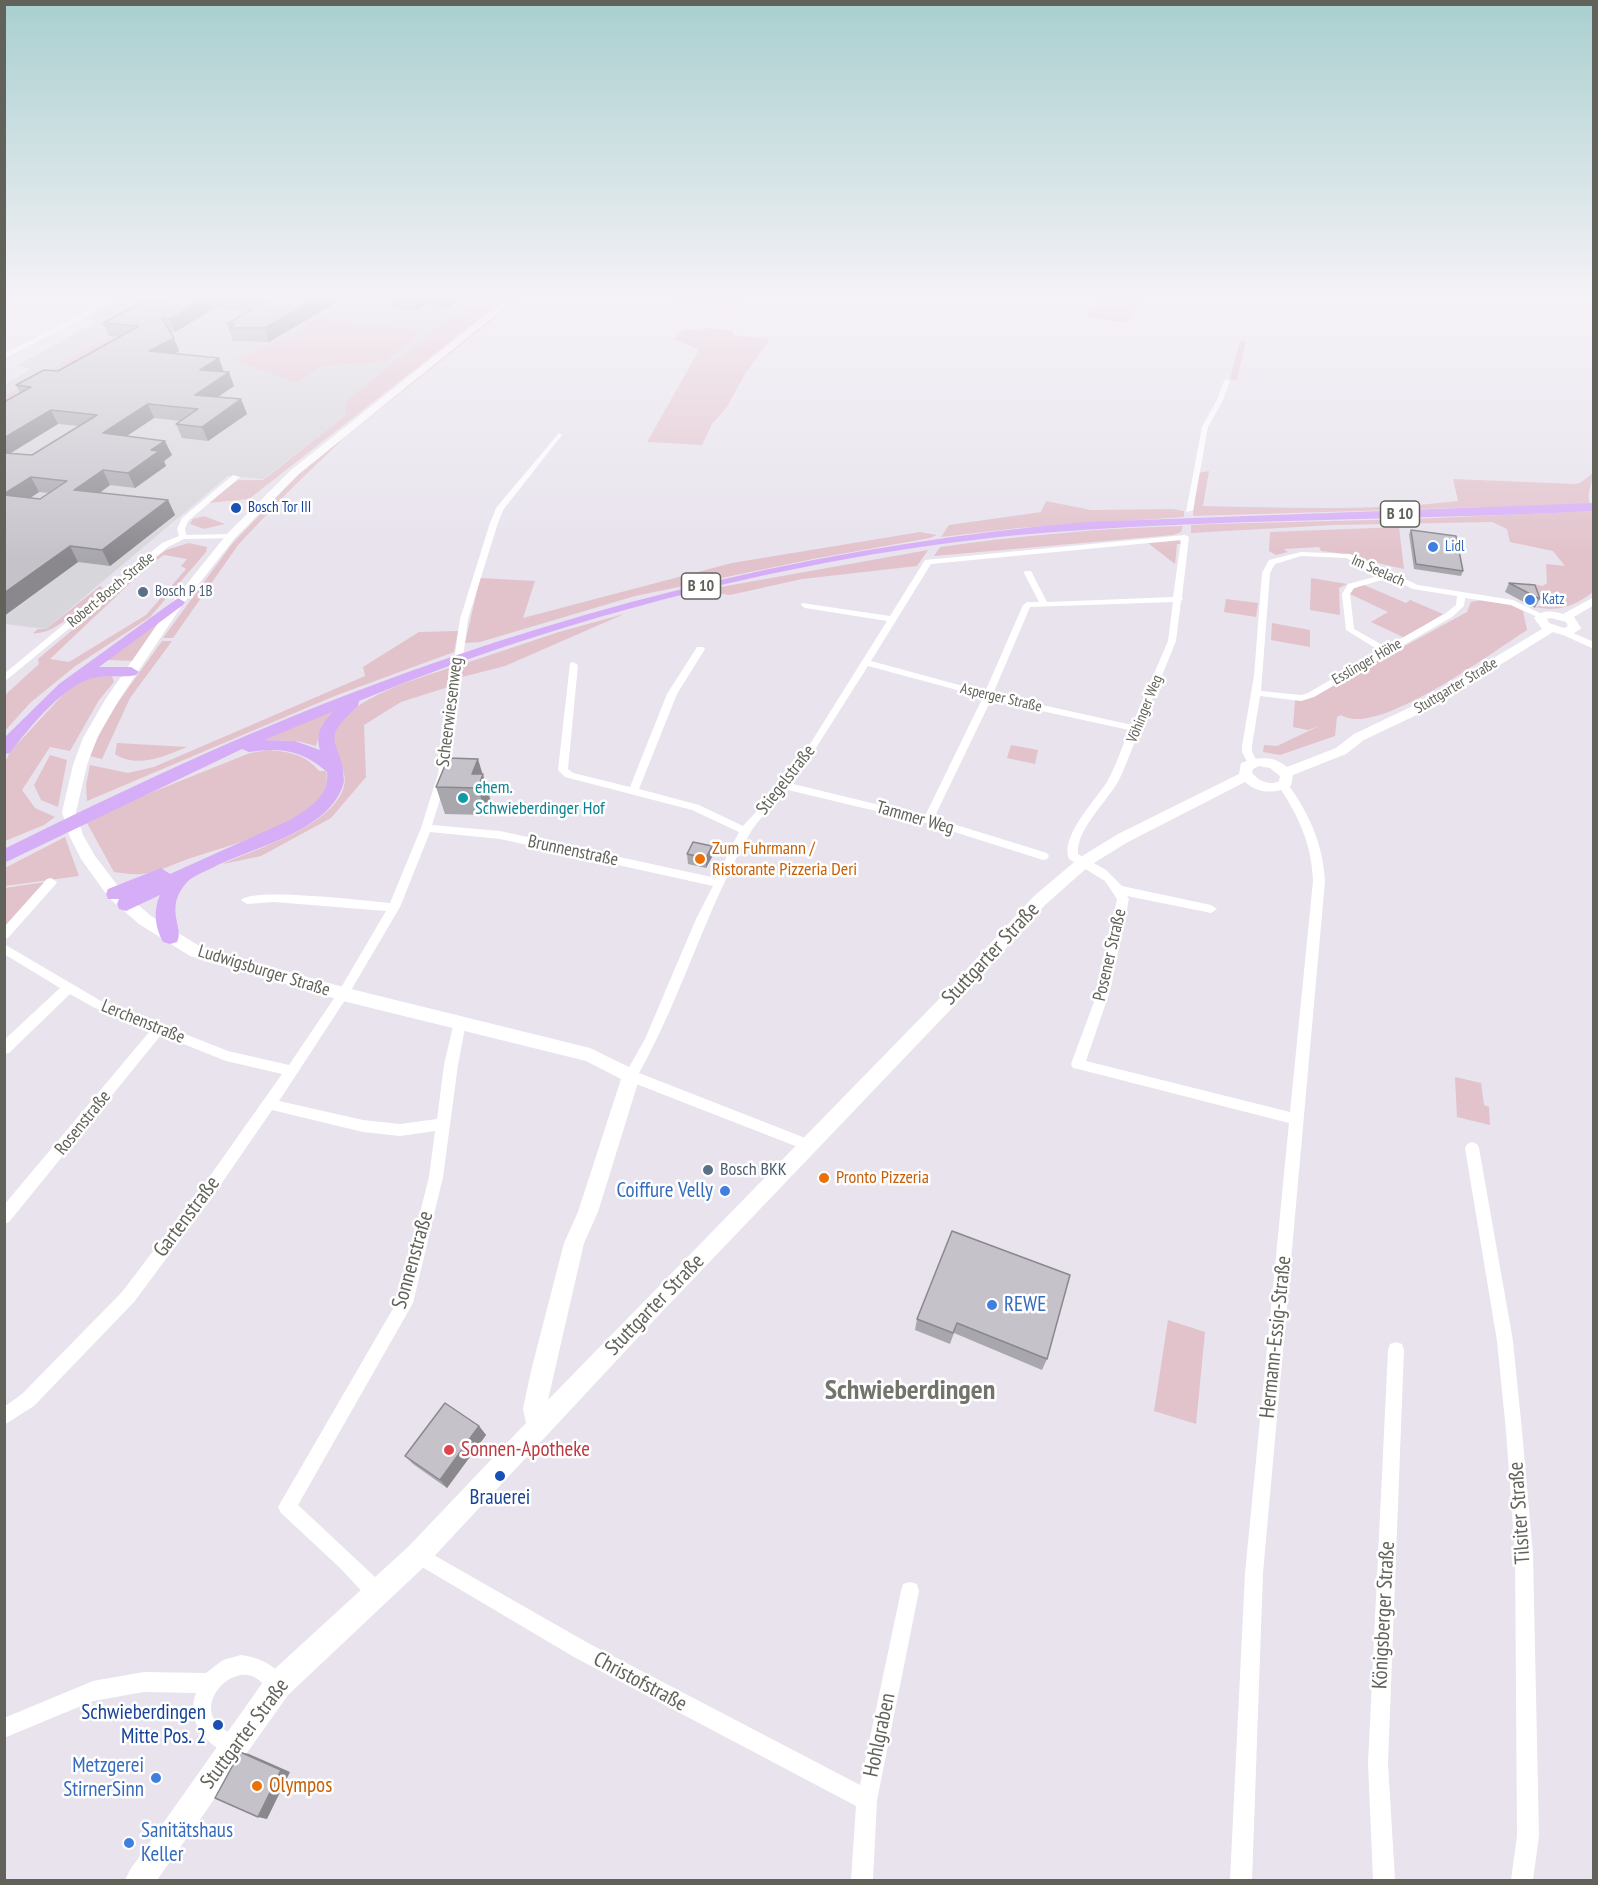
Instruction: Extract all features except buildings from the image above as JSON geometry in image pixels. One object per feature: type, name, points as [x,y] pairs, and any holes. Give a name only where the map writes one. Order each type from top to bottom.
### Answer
[{"type":"main road","name":"B 10","points":[[4,857],[107,804],[222,752],[388,682],[488,647],[694,588],[768,571],[919,544],[1082,526],[1593,507]]},
{"type":"main road","points":[[4,749],[26,722],[72,681],[178,602]]},
{"type":"main road","points":[[96,662],[118,658],[134,667]]},
{"type":"main road","points":[[72,681],[97,672],[134,667]]},
{"type":"main road","points":[[120,899],[181,877],[210,861],[276,833],[311,813],[334,789],[336,776],[325,743],[328,727],[348,706],[388,682]]},
{"type":"main road","points":[[222,752],[291,745],[313,751],[334,769]]},
{"type":"main road","points":[[4,847],[50,834]]},
{"type":"main road","points":[[120,899],[167,872],[210,861]]},
{"type":"main road","points":[[170,937],[163,909],[170,891],[181,877]]},
{"type":"street","name":"Ludwigsburger Straße","points":[[405,384],[295,472],[231,536],[178,602],[90,738],[80,765],[69,812],[76,835],[89,859],[120,899],[170,937],[196,952],[343,994],[590,1054],[631,1076]]},
{"type":"street","points":[[1189,510],[1203,434],[1226,384]]},
{"type":"street","name":"Scheerwiesenweg","points":[[343,994],[394,907],[426,828],[443,774],[454,677],[464,619],[499,510],[559,435]]},
{"type":"street","points":[[183,537],[182,529],[185,520],[236,477]]},
{"type":"street","name":"Robert-Bosch-Straße","points":[[4,679],[165,545],[183,537],[231,536]]},
{"type":"street","name":"Vöhinger Weg","points":[[1084,862],[1073,856],[1072,846],[1076,835],[1113,782],[1137,729],[1172,640],[1179,599],[1185,537]]},
{"type":"street","name":"Stiegelstraße","points":[[631,1076],[651,1041],[719,883],[745,831],[786,786],[867,663],[928,562],[1185,537]]},
{"type":"street","name":"Im Seelach","points":[[1253,762],[1247,752],[1256,693],[1266,573],[1272,562],[1290,555],[1326,554],[1358,560],[1416,587],[1513,603],[1542,616]]},
{"type":"street","points":[[1028,573],[1045,604]]},
{"type":"street","points":[[1386,651],[1350,630],[1346,594],[1351,586],[1389,576]]},
{"type":"street","name":"Esslinger Höhe","points":[[1256,693],[1301,699],[1456,610],[1460,606],[1461,594]]},
{"type":"street","points":[[928,820],[988,696],[1027,605],[1179,599]]},
{"type":"street","points":[[1565,618],[1593,600]]},
{"type":"street","points":[[805,605],[892,619]]},
{"type":"street","points":[[1593,639],[1565,618],[1550,614],[1542,616],[1542,623],[1550,628],[1593,646]]},
{"type":"street","points":[[1563,632],[1574,630],[1575,626]]},
{"type":"street","name":"Stuttgarter Straße","points":[[140,1881],[278,1685],[418,1555],[538,1425],[948,1001],[1020,921],[1084,862],[1166,814],[1223,788],[1249,779],[1280,778],[1341,751],[1359,737],[1422,707],[1550,628]]},
{"type":"street","points":[[634,790],[672,693],[700,649]]},
{"type":"street","name":"Asperger Straße","points":[[867,663],[988,696],[1137,729]]},
{"type":"street","points":[[573,665],[563,770],[569,775],[695,807],[745,831]]},
{"type":"street","points":[[1249,779],[1246,766],[1253,762],[1268,763],[1280,778]]},
{"type":"street","name":"Hermann-Essig-Straße","points":[[1241,1881],[1254,1573],[1319,868],[1308,826],[1280,778]]},
{"type":"street","name":"Tammer Weg","points":[[786,786],[928,820],[1043,856]]},
{"type":"street","name":"Brunnenstraße","points":[[426,828],[500,835],[719,883]]},
{"type":"street","name":"Posener Straße","points":[[1084,862],[1102,871],[1120,890],[1123,899],[1104,991],[1078,1064],[1296,1119]]},
{"type":"street","points":[[4,935],[51,882]]},
{"type":"street","points":[[1120,890],[1211,909]]},
{"type":"street","points":[[247,900],[274,898],[394,907]]},
{"type":"street","name":"Lerchenstraße","points":[[4,948],[97,1004],[226,1056],[292,1071]]},
{"type":"street","points":[[4,1049],[68,988]]},
{"type":"street","name":"Gartenstraße","points":[[4,1417],[28,1400],[128,1297],[210,1188],[343,994]]},
{"type":"street","name":"Sonnenstraße","points":[[378,1594],[363,1576],[323,1543],[287,1507],[405,1303],[436,1177],[460,1022]]},
{"type":"street","name":"Rosenstraße","points":[[4,1217],[160,1028]]},
{"type":"street","points":[[538,1425],[535,1409],[542,1371],[574,1243],[588,1212],[631,1076],[808,1145]]},
{"type":"street","points":[[269,1104],[363,1126],[400,1130],[443,1124]]},
{"type":"street","name":"Tilsiter Straße","points":[[1472,1148],[1505,1341],[1524,1554],[1528,1836],[1522,1881]]},
{"type":"street","name":"Königsberger Straße","points":[[1384,1881],[1378,1763],[1396,1350]]},
{"type":"street","name":"Christofstraße","points":[[418,1555],[581,1650],[867,1800]]},
{"type":"street","name":"Hohlgraben","points":[[862,1881],[867,1800],[910,1591]]},
{"type":"street","points":[[234,1747],[207,1726],[203,1717],[203,1704],[210,1683],[230,1666],[240,1665],[261,1671],[278,1685]]},
{"type":"street","points":[[4,1728],[93,1691],[144,1682],[210,1683]]},
{"type":"shaded area","points":[[5,384],[386,384],[263,479],[228,476],[46,629],[5,624]]},
{"type":"shaded area","points":[[26,384],[34,384],[5,400],[5,396]]},
{"type":"shaded area","points":[[367,384],[396,384],[249,499],[208,503],[238,480],[263,480],[346,415],[345,402]]},
{"type":"shaded area","points":[[412,384],[345,437],[293,487],[238,545],[173,638],[163,638],[232,544],[303,469]]},
{"type":"shaded area","points":[[680,384],[740,384],[727,407],[712,424],[702,445],[647,442]]},
{"type":"shaded area","points":[[1209,471],[1203,506],[1299,508],[1362,508],[1458,501],[1453,479],[1575,484],[1593,473],[1593,477],[1589,495],[1590,504],[1193,516],[1198,473]]},
{"type":"shaded area","points":[[1046,501],[1091,510],[1173,509],[1184,511],[1184,517],[1019,528],[941,537],[949,525],[1041,512]]},
{"type":"shaded area","points":[[1594,511],[1593,592],[1566,607],[1552,609],[1535,607],[1547,603],[1527,583],[1543,586],[1547,583],[1546,564],[1565,566],[1553,551],[1510,542],[1507,529],[1492,522],[1334,525],[1191,533],[1191,525]]},
{"type":"shaded area","points":[[204,516],[225,524],[204,529],[190,524],[193,519]]},
{"type":"shaded area","points":[[1183,526],[1181,532],[1173,535],[934,556],[940,547],[1000,539]]},
{"type":"shaded area","points":[[1399,527],[1404,569],[1321,551],[1319,547],[1284,549],[1288,552],[1276,555],[1269,551],[1270,532]]},
{"type":"shaded area","points":[[920,532],[937,535],[635,596],[480,642],[465,643],[480,578],[535,581],[523,618],[732,563]]},
{"type":"shaded area","points":[[1179,540],[1182,544],[1177,544],[1175,564],[1148,543]]},
{"type":"shaded area","points":[[189,543],[207,547],[206,552],[150,617],[74,667],[30,703],[5,731],[5,695],[39,664],[38,659],[145,569],[50,659],[69,662],[146,615],[186,569],[181,566],[187,559],[164,555],[152,563],[153,560],[166,550]]},
{"type":"shaded area","points":[[928,550],[917,566],[802,579],[730,595],[711,592],[695,594],[704,590]]},
{"type":"shaded area","points":[[1311,578],[1347,584],[1339,588],[1340,615],[1310,610]]},
{"type":"shaded area","points":[[1364,585],[1406,603],[1410,600],[1443,614],[1405,638],[1371,622],[1388,612],[1350,594],[1353,589]]},
{"type":"shaded area","points":[[100,586],[103,588],[60,624],[42,633],[33,633],[38,629],[46,629]]},
{"type":"shaded area","points":[[1226,599],[1258,603],[1256,617],[1224,612]]},
{"type":"shaded area","points":[[1481,600],[1511,605],[1523,611],[1527,630],[1463,672],[1407,704],[1380,715],[1358,719],[1341,715],[1337,717],[1335,736],[1280,755],[1263,752],[1264,745],[1277,746],[1319,726],[1308,730],[1293,727],[1295,700],[1308,699],[1467,612],[1471,602]]},
{"type":"shaded area","points":[[178,602],[138,661],[106,660]]},
{"type":"shaded area","points":[[624,614],[505,666],[458,678],[460,665],[559,632]]},
{"type":"shaded area","points":[[1272,623],[1310,630],[1310,647],[1271,640]]},
{"type":"shaded area","points":[[458,631],[454,652],[337,695],[87,801],[86,785],[90,765],[128,773],[154,767],[365,676],[363,667],[419,632]]},
{"type":"shaded area","points":[[162,641],[172,641],[130,698],[102,759],[90,756],[106,719]]},
{"type":"shaded area","points":[[449,668],[448,687],[401,702],[364,725],[366,777],[331,818],[261,856],[223,864],[306,827],[334,805],[342,792],[345,779],[335,750],[336,729],[346,716],[360,705],[397,686]]},
{"type":"shaded area","points":[[112,676],[114,682],[99,700],[70,751],[50,747],[22,790],[35,808],[55,817],[44,825],[5,841],[5,762],[10,752],[71,686],[84,677]]},
{"type":"shaded area","points":[[338,708],[322,725],[316,746],[297,741],[263,740]]},
{"type":"shaded area","points":[[117,743],[187,747],[142,761],[115,754]]},
{"type":"shaded area","points":[[1011,745],[1038,750],[1035,764],[1007,758]]},
{"type":"shaded area","points":[[269,750],[302,757],[319,771],[326,771],[325,788],[315,803],[277,828],[230,846],[148,873],[114,872],[87,823],[143,796],[250,753]]},
{"type":"shaded area","points":[[50,755],[67,760],[58,807],[41,800],[34,785]]},
{"type":"shaded area","points":[[65,837],[79,876],[5,886],[5,868]]},
{"type":"shaded area","points":[[52,881],[5,934],[5,888]]},
{"type":"shaded area","points":[[1455,1077],[1481,1083],[1484,1105],[1489,1107],[1490,1125],[1457,1117]]},
{"type":"shaded area","points":[[1168,1320],[1205,1332],[1196,1424],[1154,1411]]},
{"type":"place","name":"Bosch Tor III","points":[[236,508]]},
{"type":"place","name":"Lidl","points":[[1433,547]]},
{"type":"place","name":"Bosch P 1B","points":[[143,592]]},
{"type":"place","name":"Katz","points":[[1530,600]]},
{"type":"place","name":"ehem. Schwieberdinger Hof","points":[[463,798]]},
{"type":"place","name":"Zum Fuhrmann / Ristorante Pizzeria Deri","points":[[700,859]]},
{"type":"place","name":"Bosch BKK","points":[[708,1170]]},
{"type":"place","name":"Pronto Pizzeria","points":[[824,1178]]},
{"type":"place","name":"Coiffure Velly","points":[[725,1191]]},
{"type":"place","name":"REWE","points":[[992,1305]]},
{"type":"place","name":"Sonnen-Apotheke","points":[[449,1450]]},
{"type":"place","name":"Brauerei","points":[[500,1476]]},
{"type":"place","name":"Schwieberdingen Mitte Pos. 2","points":[[218,1725]]},
{"type":"place","name":"Metzgerei StirnerSinn","points":[[156,1778]]},
{"type":"place","name":"Olympos","points":[[257,1786]]},
{"type":"place","name":"Sanitätshaus Keller","points":[[129,1843]]},
{"type":"district","name":"Schwieberdingen","points":[[910,1391]]}]
